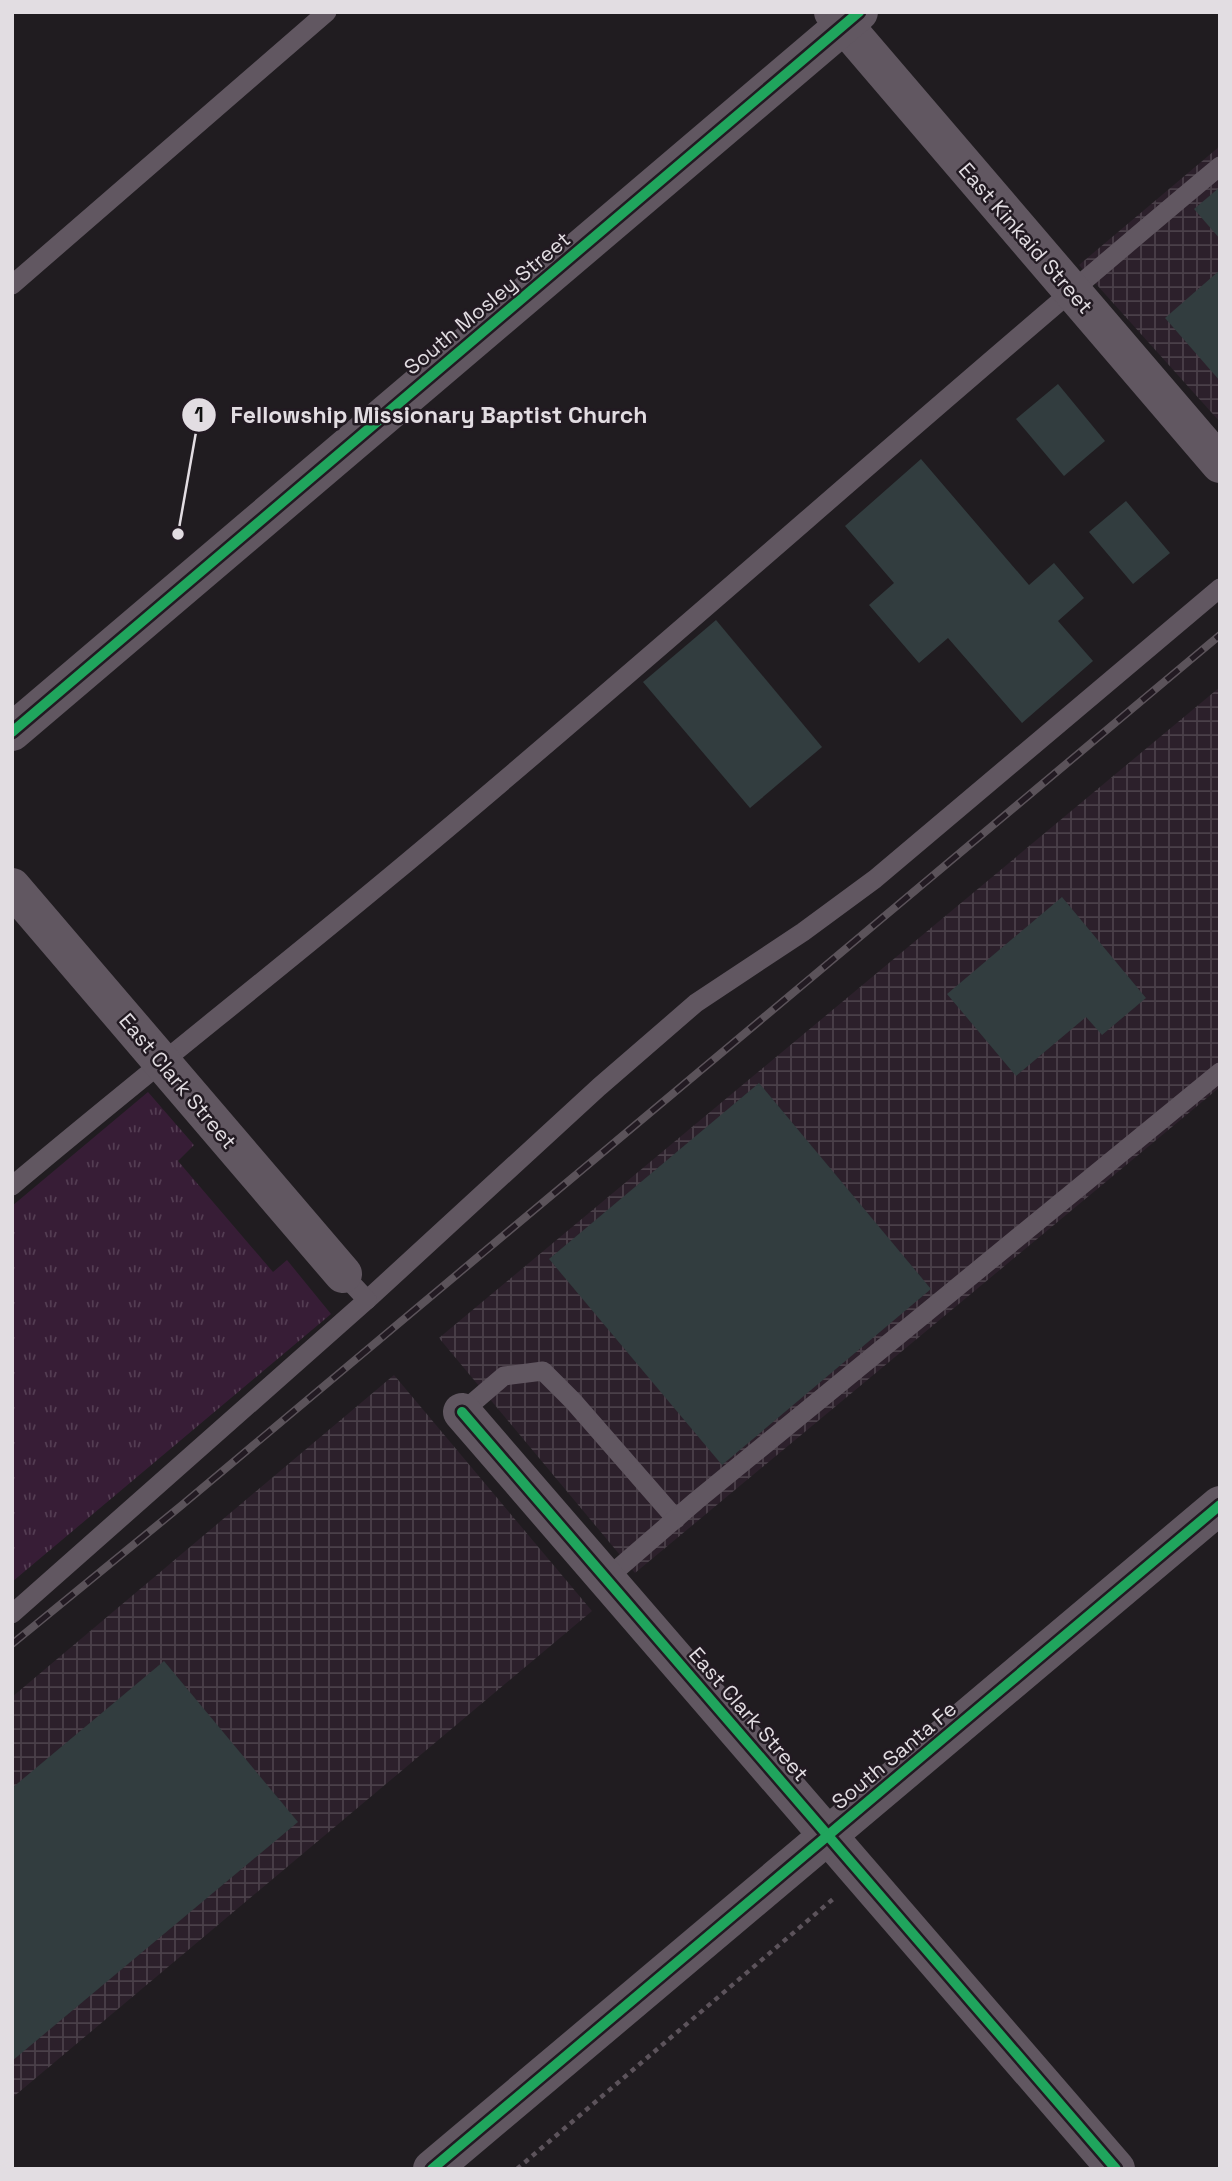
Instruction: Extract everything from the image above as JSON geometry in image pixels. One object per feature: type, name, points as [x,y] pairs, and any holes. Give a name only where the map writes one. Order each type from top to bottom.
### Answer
[{"type":"street","name":"East Kinkaid Street","points":[[845,17],[1071,290],[1220,464]]},
{"type":"street","name":"South Mosley Street","points":[[12,732],[845,17]]},
{"type":"street","name":"East Clark Street","points":[[12,887],[355,1287]]},
{"type":"street","name":"East Clark Street","points":[[462,1412],[1116,2169]]},
{"type":"street","name":"South Santa Fe","points":[[432,2169],[1220,1505]]},
{"type":"lane","points":[[12,285],[327,12]]},
{"type":"lane","points":[[12,1186],[434,840],[1071,290],[1220,166]]},
{"type":"lane","points":[[12,1614],[355,1287],[599,1087],[696,1003],[803,932],[875,879],[1220,588]]},
{"type":"lane","points":[[606,1579],[1220,1072]]},
{"type":"lane","points":[[462,1412],[504,1376],[542,1371],[573,1401],[676,1519]]},
{"type":"path","points":[[517,2169],[837,1895]]},
{"type":"shaded area","points":[[1220,146],[1220,422],[1079,265]]},
{"type":"shaded area","points":[[1220,687],[1220,1087],[635,1573],[439,1338]]},
{"type":"shaded area","points":[[394,1375],[592,1611],[12,2098],[12,1697]]},
{"type":"green space","points":[[148,1092],[194,1145],[178,1161],[273,1272],[287,1260],[331,1314],[12,1582],[12,1206]]},
{"type":"building","points":[[1220,187],[1220,239],[1194,209]]},
{"type":"building","points":[[1220,270],[1220,381],[1165,318]]},
{"type":"building","points":[[1058,384],[1105,441],[1064,476],[1016,419]]},
{"type":"building","points":[[921,459],[1029,585],[1054,563],[1084,598],[1058,621],[1093,661],[1022,723],[948,638],[919,663],[869,605],[894,583],[845,526]]},
{"type":"building","points":[[1126,501],[1170,553],[1133,584],[1089,532]]},
{"type":"building","points":[[716,620],[822,747],[750,808],[643,682]]},
{"type":"building","points":[[1062,897],[1146,998],[1102,1035],[1086,1017],[1016,1076],[947,994]]},
{"type":"building","points":[[759,1083],[931,1289],[722,1465],[549,1259]]},
{"type":"building","points":[[164,1661],[298,1822],[12,2061],[12,1788]]},
{"type":"railway","points":[[12,1644],[182,1505],[1220,635]]},
{"type":"cycle path","points":[[12,732],[859,12]]},
{"type":"cycle path","points":[[462,1412],[1116,2169]]},
{"type":"cycle path","points":[[432,2169],[1220,1505]]},
{"type":"place","name":"Fellowship Missionary Baptist Church","points":[[178,534]]}]
